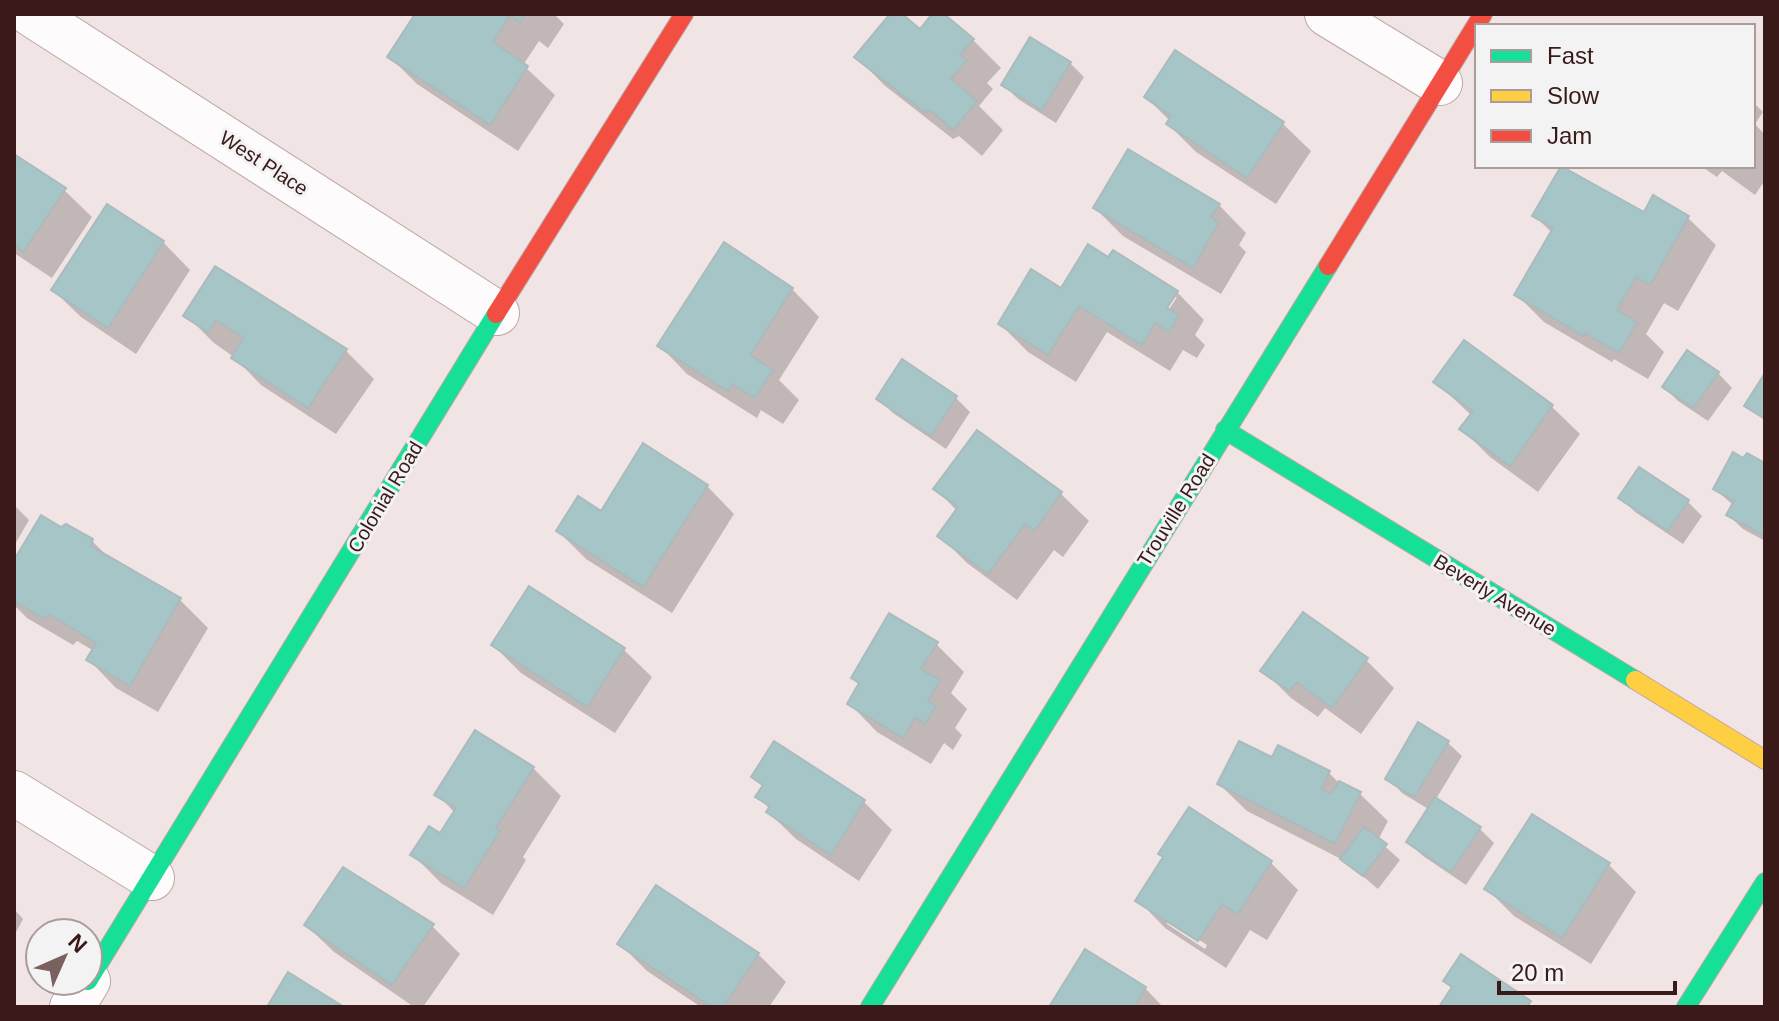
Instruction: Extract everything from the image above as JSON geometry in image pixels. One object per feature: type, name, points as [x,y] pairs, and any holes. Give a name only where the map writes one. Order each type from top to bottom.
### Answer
[{"type":"street","name":"West Place","points":[[31,14],[497,313]]},
{"type":"street","name":"Colonial Road","points":[[104,955],[684,14]]},
{"type":"street","points":[[1327,14],[1440,83]]},
{"type":"street","name":"Trouville Road","points":[[870,1007],[1475,27]]},
{"type":"street","name":"Beverly Avenue","points":[[1225,430],[1765,760]]},
{"type":"street","points":[[14,793],[152,878]]},
{"type":"street","points":[[1686,1007],[1765,882]]},
{"type":"building","points":[[415,14],[525,14],[520,22],[510,15],[493,42],[528,66],[490,125],[387,57]]},
{"type":"building","points":[[890,14],[902,14],[920,29],[932,14],[944,14],[974,39],[960,55],[967,60],[951,79],[977,101],[953,130],[930,110],[924,112],[854,57]]},
{"type":"building","points":[[1030,37],[1071,62],[1042,110],[1001,85]]},
{"type":"building","points":[[1175,50],[1284,122],[1247,178],[1166,124],[1171,116],[1144,97]]},
{"type":"building","points":[[1128,149],[1220,204],[1211,217],[1219,222],[1193,268],[1093,208]]},
{"type":"building","points":[[14,154],[66,188],[23,252],[14,245]]},
{"type":"building","points":[[1560,168],[1565,168],[1644,212],[1653,195],[1689,216],[1650,285],[1636,277],[1617,310],[1637,322],[1619,353],[1514,295],[1553,228],[1532,216]]},
{"type":"building","points":[[107,204],[164,241],[108,328],[51,290]]},
{"type":"building","points":[[724,242],[793,288],[750,355],[773,370],[755,398],[732,384],[728,391],[657,346]]},
{"type":"building","points":[[1088,244],[1108,257],[1113,250],[1178,291],[1167,308],[1179,315],[1169,332],[1155,323],[1142,345],[1079,306],[1048,355],[998,324],[1031,269],[1061,288]]},
{"type":"building","points":[[215,266],[347,349],[308,408],[231,358],[244,338],[216,320],[208,332],[183,316]]},
{"type":"building","points":[[1464,340],[1553,405],[1510,466],[1459,429],[1473,411],[1433,382]]},
{"type":"building","points":[[1687,350],[1719,372],[1693,408],[1662,387]]},
{"type":"building","points":[[902,359],[957,396],[931,436],[876,399]]},
{"type":"building","points":[[1765,373],[1765,419],[1744,406]]},
{"type":"building","points":[[977,430],[1062,492],[1034,531],[1025,524],[988,574],[937,536],[958,507],[933,489]]},
{"type":"building","points":[[643,443],[708,485],[643,587],[556,531],[578,496],[601,511]]},
{"type":"building","points":[[1733,452],[1743,458],[1747,453],[1765,463],[1763,535],[1726,515],[1734,501],[1713,489]]},
{"type":"building","points":[[1639,467],[1689,500],[1668,531],[1618,498]]},
{"type":"building","points":[[41,515],[61,527],[66,524],[93,539],[91,546],[181,598],[130,686],[86,660],[96,643],[49,614],[44,619],[14,601],[14,560]]},
{"type":"building","points":[[529,586],[625,648],[587,707],[491,645]]},
{"type":"building","points":[[1303,612],[1368,658],[1332,708],[1297,682],[1289,691],[1260,671]]},
{"type":"building","points":[[889,613],[938,642],[921,669],[940,680],[928,701],[936,706],[925,724],[915,717],[903,738],[847,704],[859,683],[851,678]]},
{"type":"building","points":[[1418,722],[1449,741],[1414,797],[1385,779]]},
{"type":"building","points":[[475,730],[534,767],[496,828],[500,831],[464,888],[410,855],[429,826],[440,833],[456,808],[434,795]]},
{"type":"building","points":[[774,741],[865,800],[831,855],[766,812],[770,806],[755,797],[763,785],[751,777]]},
{"type":"building","points":[[1239,741],[1272,757],[1278,745],[1330,771],[1321,789],[1331,794],[1339,781],[1361,792],[1335,844],[1217,784]]},
{"type":"building","points":[[1435,797],[1481,827],[1451,872],[1406,842]]},
{"type":"building","points":[[1189,807],[1272,861],[1238,914],[1222,904],[1198,941],[1135,901],[1163,857],[1158,854]]},
{"type":"building","points":[[1532,814],[1610,863],[1562,938],[1484,889]]},
{"type":"building","points":[[1364,827],[1387,844],[1363,876],[1340,859]]},
{"type":"building","points":[[343,867],[434,924],[392,985],[304,925]]},
{"type":"building","points":[[656,885],[759,953],[723,1007],[712,1007],[617,944]]},
{"type":"building","points":[[1085,949],[1146,987],[1134,1007],[1049,1007]]},
{"type":"building","points":[[1461,954],[1531,1001],[1527,1007],[1439,1007],[1452,987],[1443,981]]},
{"type":"building","points":[[288,972],[344,1007],[267,1007]]},
{"type":"traffic: fast","points":[[870,1007],[1328,266]]},
{"type":"traffic: fast","points":[[104,955],[496,314]]},
{"type":"traffic: fast","points":[[1225,430],[1635,680]]},
{"type":"traffic: fast","points":[[1686,1007],[1765,882]]},
{"type":"traffic: slow","points":[[1635,680],[1765,760]]},
{"type":"traffic: jam","points":[[496,314],[684,14]]},
{"type":"traffic: jam","points":[[1477,24],[1483,14]]},
{"type":"traffic: jam","points":[[1328,266],[1475,27]]}]
